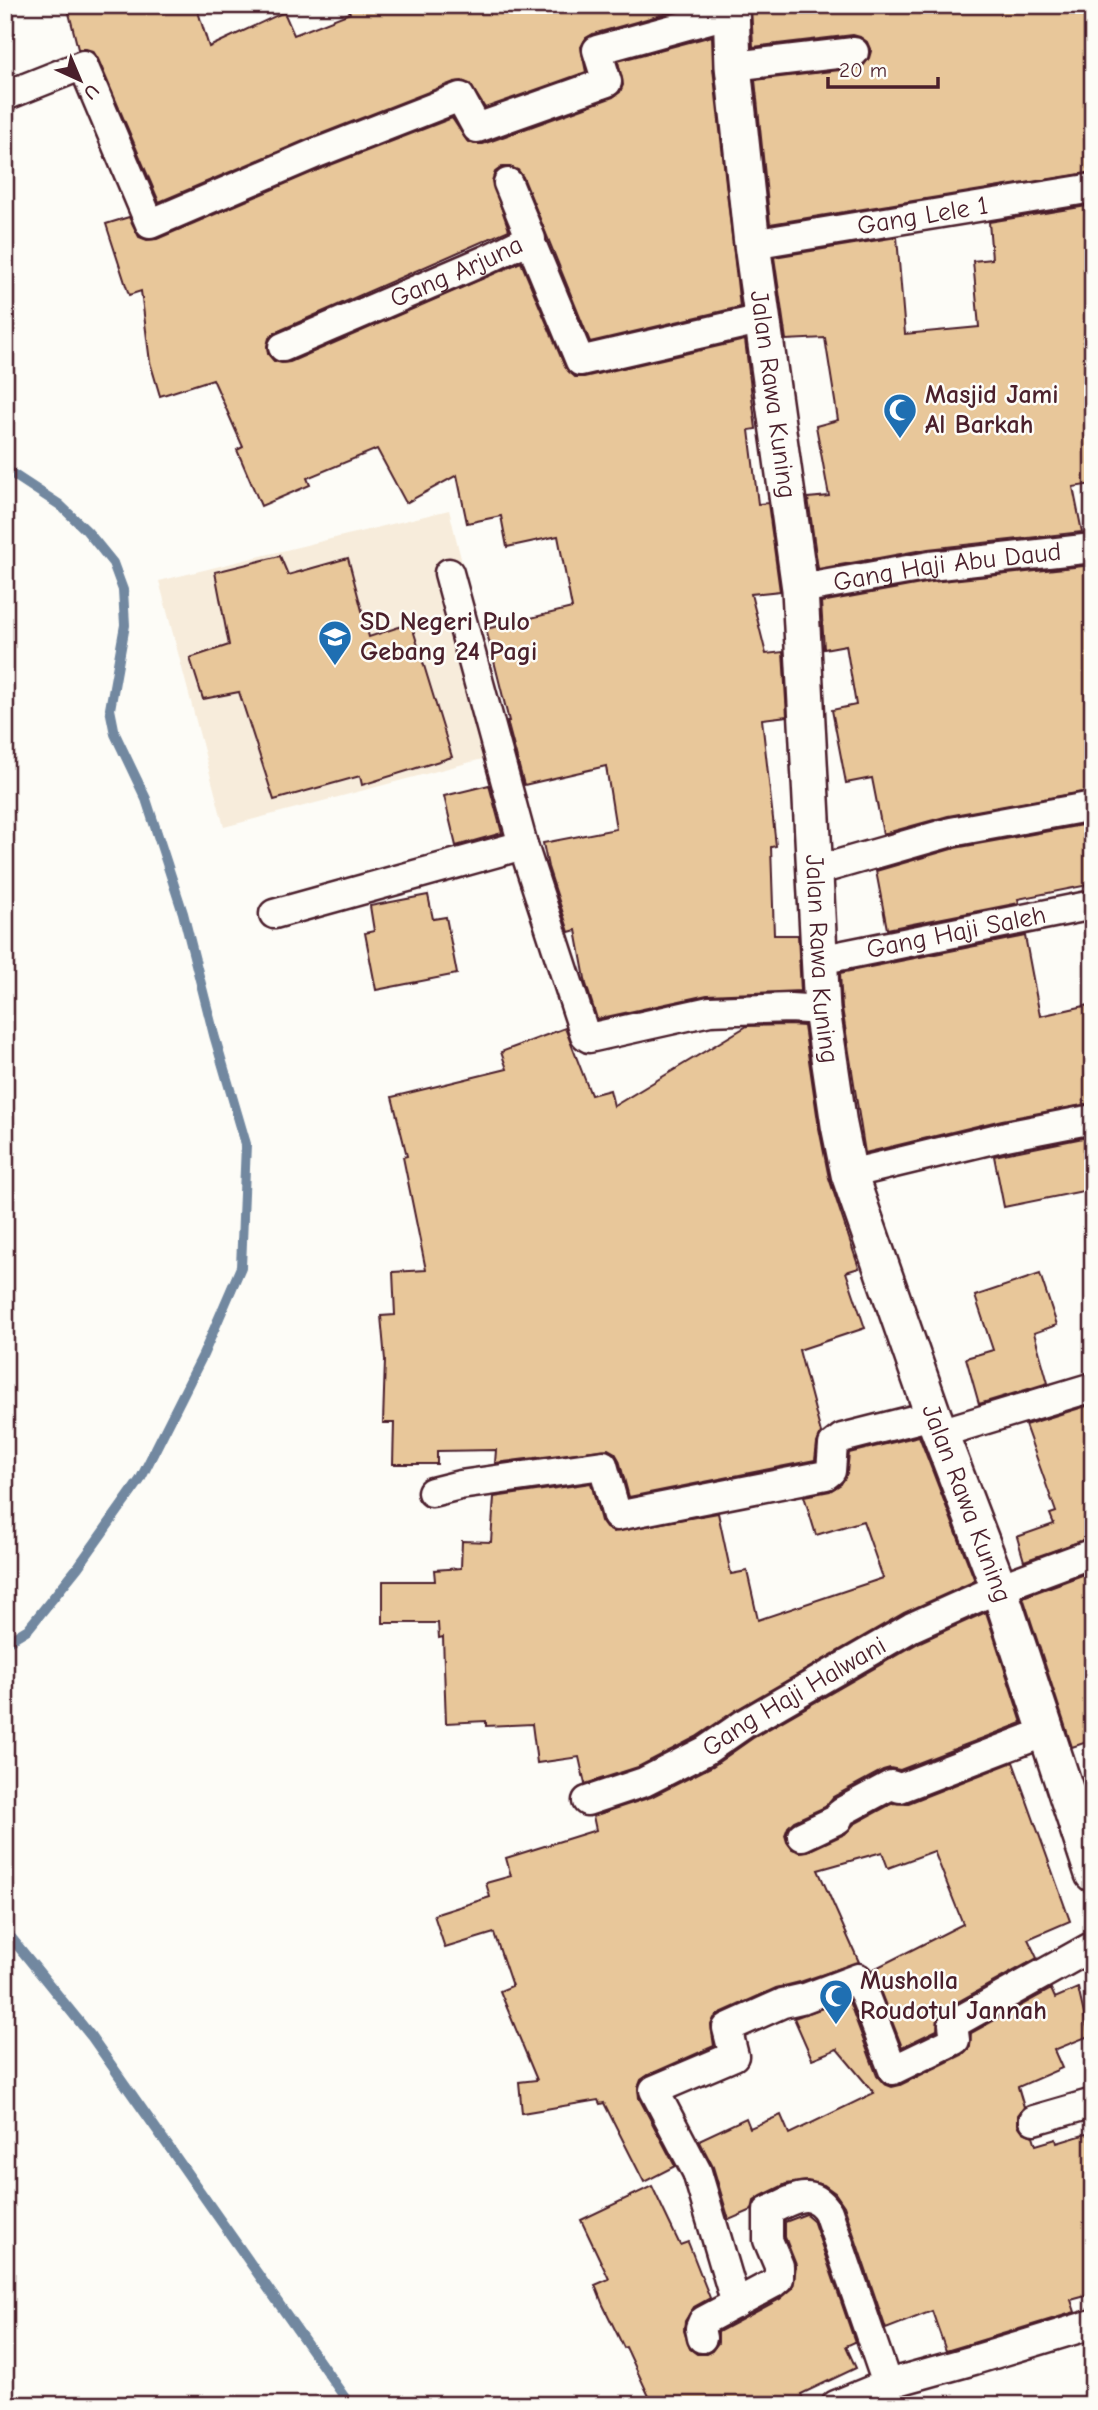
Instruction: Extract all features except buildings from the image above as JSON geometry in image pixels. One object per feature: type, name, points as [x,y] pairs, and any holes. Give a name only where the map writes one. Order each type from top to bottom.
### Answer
[{"type":"street","name":"Jalan Rawa Kuning","points":[[731,9],[733,66],[752,244],[800,589],[822,1010],[839,1125],[849,1174],[937,1424],[999,1588],[1093,1874]]},
{"type":"street","points":[[5,96],[83,65],[150,224],[314,154],[460,97],[477,128],[607,82],[597,50],[731,9]]},
{"type":"street","points":[[733,66],[854,52]]},
{"type":"street","points":[[508,183],[531,239],[526,242]]},
{"type":"street","name":"Gang Lele 1","points":[[752,244],[1093,188]]},
{"type":"street","name":"Gang Arjuna","points":[[283,347],[486,260],[515,244],[526,242],[531,244],[534,250],[580,361],[763,319]]},
{"type":"street","name":"Gang Haji Abu Daud","points":[[800,589],[930,566],[1093,548]]},
{"type":"street","points":[[449,573],[523,845],[584,1032],[589,1038],[710,1011],[789,1008],[822,1010]]},
{"type":"street","points":[[815,871],[951,832],[1093,806]]},
{"type":"street","points":[[274,914],[523,845]]},
{"type":"street","name":"Gang Haji Saleh","points":[[820,960],[1093,905]]},
{"type":"street","points":[[849,1174],[1006,1136],[1093,1119]]},
{"type":"street","points":[[432,1492],[460,1485],[603,1465],[617,1516],[829,1473],[833,1445],[842,1438],[937,1424],[1093,1387]]},
{"type":"street","name":"Gang Haji Halwani","points":[[587,1801],[630,1788],[705,1751],[744,1724],[912,1627],[999,1588],[1093,1553]]},
{"type":"street","points":[[802,1836],[838,1819],[841,1812],[891,1785],[900,1788],[1046,1732]]},
{"type":"street","points":[[736,2304],[697,2172],[654,2090],[734,2056],[727,2028],[783,2003],[805,1998],[858,1978],[893,2070],[955,2040],[953,2024],[1093,1946]]},
{"type":"street","points":[[1034,2120],[1093,2103]]},
{"type":"street","points":[[702,2338],[700,2328],[703,2321],[779,2278],[779,2266],[768,2240],[768,2211],[811,2196],[820,2199],[828,2212],[887,2384]]},
{"type":"street","points":[[835,2405],[887,2384],[1093,2324]]},
{"type":"shaded area","name":"SD Negeri Pulo Gebang 24 Pagi","points":[[449,510],[509,752],[224,827],[159,581]]},
{"type":"waterway","points":[[5,469],[60,505],[87,531],[113,563],[123,590],[125,625],[110,709],[115,734],[146,799],[183,913],[214,1035],[246,1144],[241,1267],[203,1355],[140,1480],[78,1567],[28,1629],[5,1643]]},
{"type":"waterway","points":[[5,1930],[91,2036],[350,2405]]},
{"type":"place","name":"Masjid Jami Al Barkah","points":[[900,440]]},
{"type":"place","name":"SD Negeri Pulo Gebang 24 Pagi","points":[[335,667]]},
{"type":"place","name":"Musholla Roudotul Jannah","points":[[836,2026]]}]
